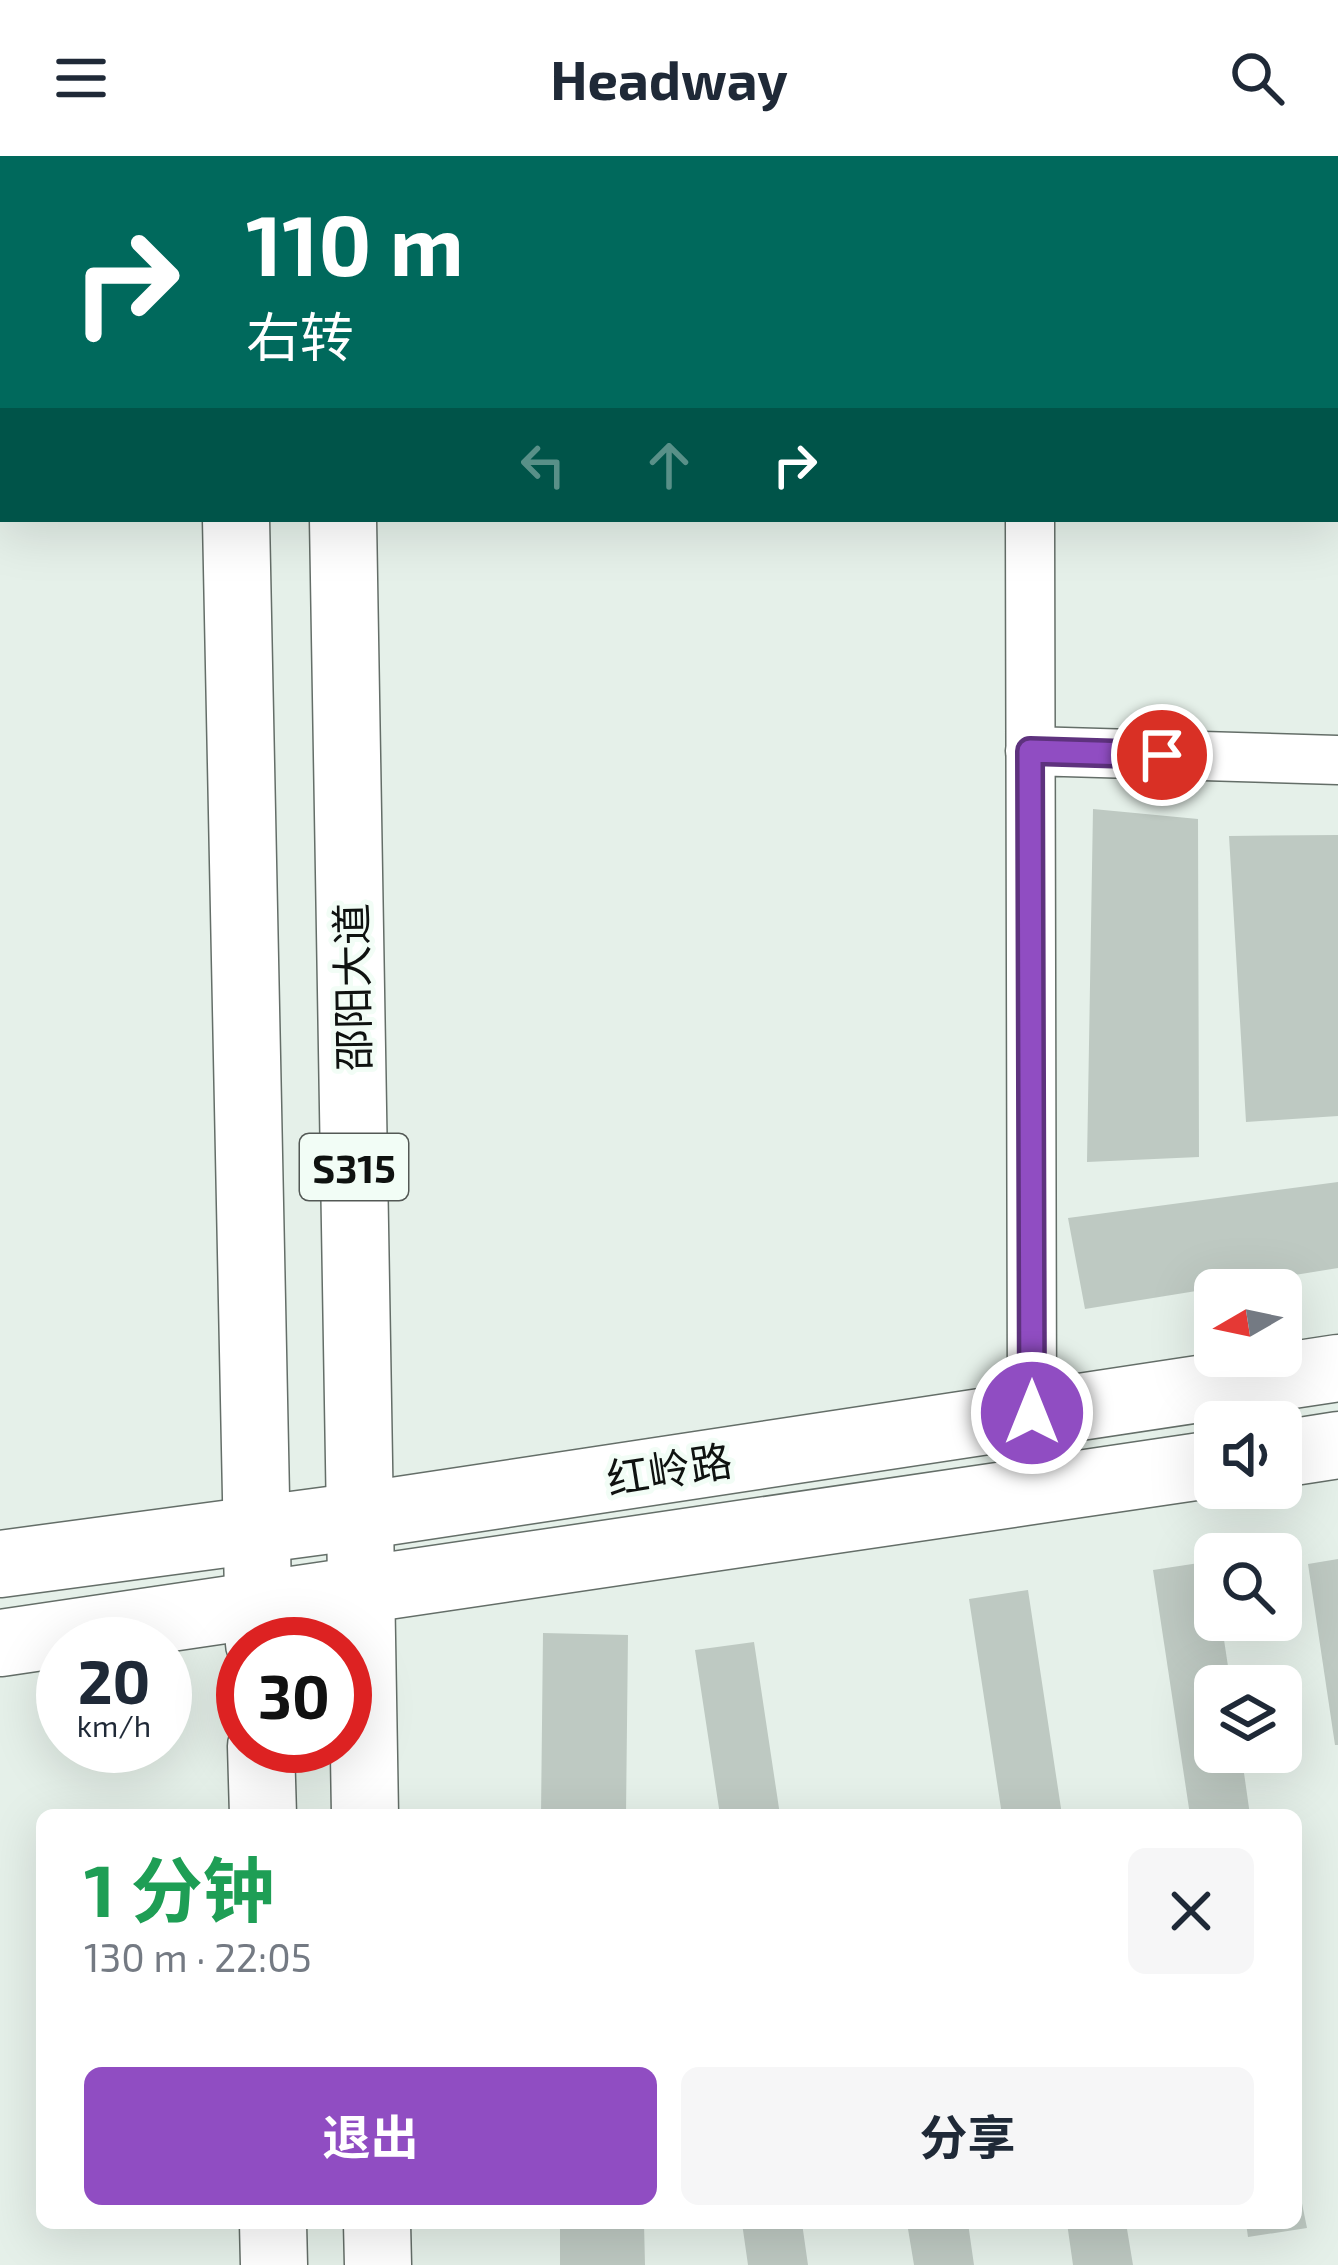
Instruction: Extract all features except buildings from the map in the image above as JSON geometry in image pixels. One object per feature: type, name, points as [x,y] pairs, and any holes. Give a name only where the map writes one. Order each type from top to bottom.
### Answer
[{"type":"main road","name":"S315","points":[[236,522],[258,1617]]},
{"type":"main road","name":"邵阳大道","points":[[343,522],[364,1809]]},
{"type":"main road","name":"红岭路","points":[[0,1564],[360,1516],[1338,1367]]},
{"type":"main road","points":[[1302,1451],[1338,1445]]},
{"type":"main road","name":"红岭路","points":[[283,1617],[358,1593],[1194,1467]]},
{"type":"main road","name":"红岭路","points":[[0,1642],[216,1628]]},
{"type":"main road","points":[[262,1773],[263,1809]]},
{"type":"main road","points":[[273,2229],[274,2265]]},
{"type":"main road","points":[[377,2229],[378,2265]]},
{"type":"street","points":[[1030,522],[1032,1413]]},
{"type":"street","points":[[1030,751],[1338,760]]},
{"type":"route","points":[[1032,1413],[1030,751],[1162,755]]}]
